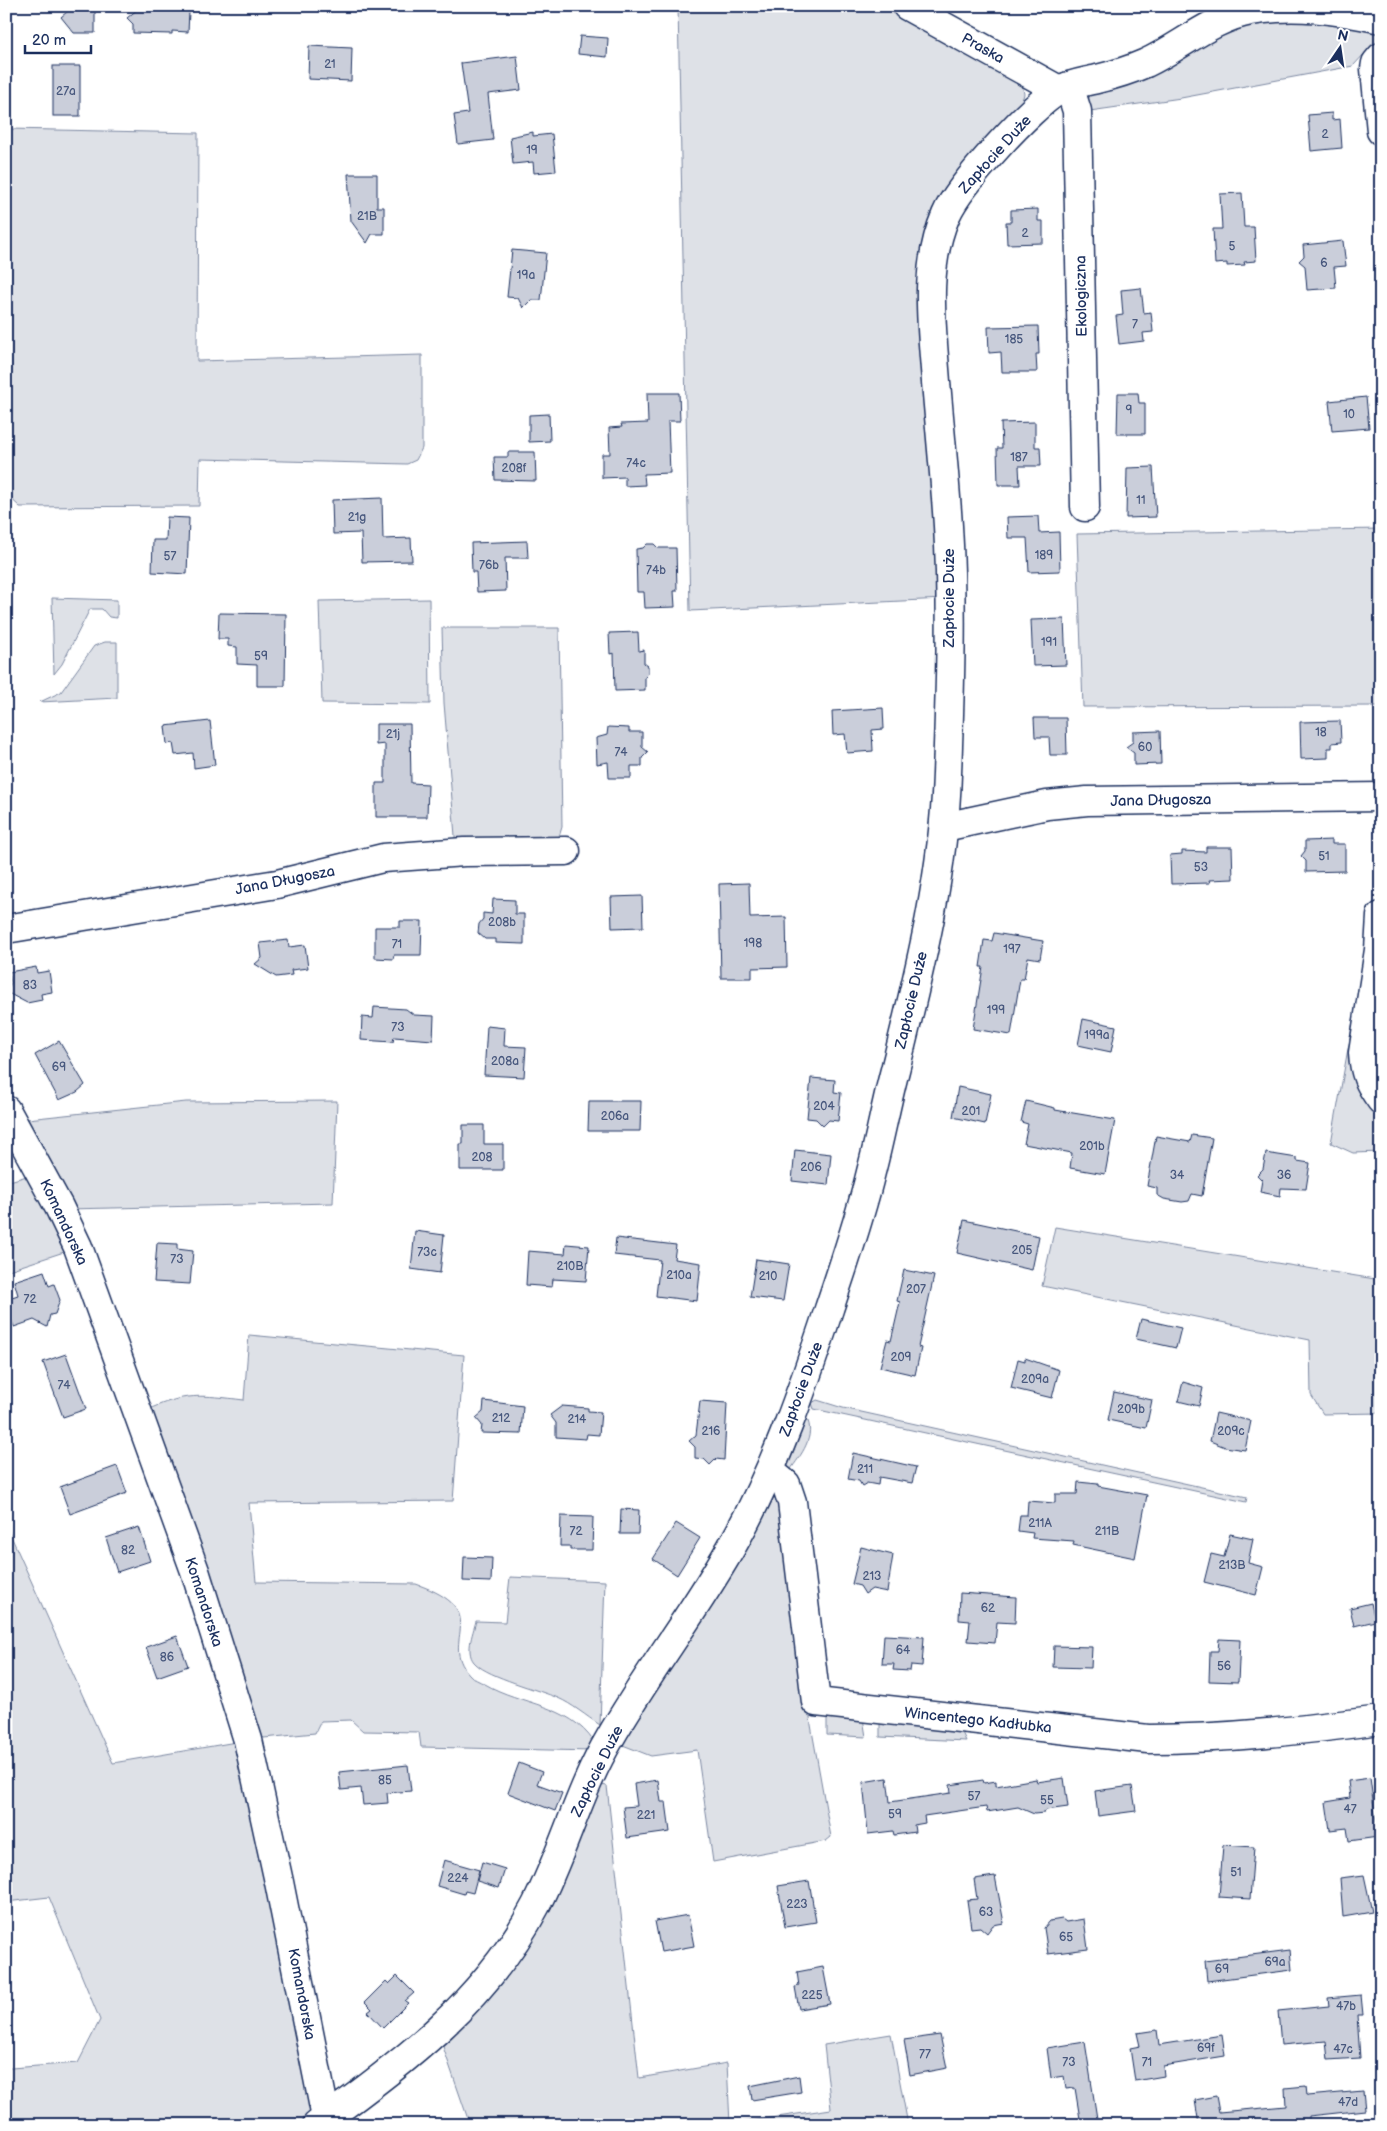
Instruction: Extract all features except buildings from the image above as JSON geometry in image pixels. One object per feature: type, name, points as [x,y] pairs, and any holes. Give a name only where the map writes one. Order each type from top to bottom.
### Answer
[{"type":"street","name":"Praska","points":[[907,6],[1064,88]]},
{"type":"street","name":"Zapłocie Duże","points":[[321,2121],[404,2061],[435,2032],[474,1994],[524,1928],[558,1859],[589,1781],[608,1740],[735,1540],[770,1470],[802,1389],[870,1177],[921,957],[944,827],[949,723],[950,584],[948,528],[930,307],[934,256],[942,223],[952,203],[964,185],[1026,119],[1064,88],[1120,74],[1169,51],[1209,26],[1235,14],[1259,9],[1296,7],[1342,10],[1381,19]]},
{"type":"street","points":[[1381,57],[1376,63],[1375,68],[1381,131]]},
{"type":"street","name":"Ekologiczna","points":[[1064,88],[1077,111],[1085,507]]},
{"type":"street","name":"Jana Długosza","points":[[944,827],[1047,806],[1087,801],[1381,796]]},
{"type":"street","name":"Jana Długosza","points":[[6,929],[276,884],[383,858],[464,852],[566,851]]},
{"type":"street","points":[[1381,916],[1379,950],[1363,1053],[1364,1070],[1370,1084],[1381,1100]]},
{"type":"street","name":"Komandorska","points":[[6,1110],[59,1207],[78,1247],[198,1580],[248,1740],[279,1882],[321,2121]]},
{"type":"street","name":"Wincentego Kadłubka","points":[[770,1470],[786,1484],[792,1502],[816,1702],[1148,1739],[1201,1739],[1381,1720]]},
{"type":"shaded area","points":[[6,6],[9,129],[198,133],[197,361],[422,355],[422,448],[416,460],[407,464],[200,459],[199,506],[20,507],[6,494]]},
{"type":"shaded area","points":[[678,6],[888,6],[912,16],[1022,84],[1024,94],[1020,107],[944,199],[944,599],[690,611]]},
{"type":"shaded area","points":[[1244,19],[1381,24],[1381,49],[1366,52],[1353,66],[1181,98],[1083,112],[1091,93]]},
{"type":"shaded area","points":[[1381,529],[1381,706],[1083,707],[1077,534]]},
{"type":"shaded area","points":[[52,598],[117,600],[117,618],[109,617],[102,609],[90,609],[62,664],[54,674]]},
{"type":"shaded area","points":[[429,599],[430,704],[322,703],[319,601]]},
{"type":"shaded area","points":[[442,628],[559,628],[562,827],[558,840],[456,848],[444,703]]},
{"type":"shaded area","points":[[105,642],[117,642],[117,698],[40,702],[61,692],[94,646]]},
{"type":"shaded area","points":[[1364,960],[1356,1061],[1381,1110],[1381,1152],[1353,1153],[1331,1143]]},
{"type":"shaded area","points":[[337,1101],[333,1203],[68,1209],[18,1120],[186,1102]]},
{"type":"shaded area","points":[[34,1174],[70,1250],[6,1271],[6,1182]]},
{"type":"shaded area","points":[[1055,1227],[1381,1280],[1381,1413],[1323,1414],[1311,1395],[1310,1340],[1042,1286]]},
{"type":"shaded area","points":[[249,1335],[464,1355],[453,1501],[249,1503],[256,1582],[416,1584],[440,1594],[454,1605],[459,1616],[458,1649],[461,1661],[471,1676],[499,1691],[558,1712],[571,1720],[584,1729],[594,1742],[592,1751],[421,1747],[419,1732],[363,1731],[351,1720],[321,1721],[315,1733],[264,1738],[254,1732],[145,1411],[171,1401],[194,1396],[244,1400]]},
{"type":"shaded area","points":[[817,1400],[843,1408],[1247,1497],[1246,1502],[814,1409],[812,1403]]},
{"type":"shaded area","points":[[801,1420],[808,1421],[809,1435],[804,1449],[788,1473],[784,1457]]},
{"type":"shaded area","points":[[772,1485],[781,1492],[811,1725],[831,1837],[826,1841],[713,1862],[697,1750],[651,1756],[615,1742]]},
{"type":"shaded area","points":[[6,1525],[113,1763],[242,1741],[317,2115],[303,2125],[6,2125],[6,2067],[78,2063],[100,2020],[49,1897],[6,1902]]},
{"type":"shaded area","points":[[510,1577],[605,1581],[600,1725],[563,1701],[492,1674],[482,1669],[472,1660],[470,1643],[476,1621],[505,1622]]},
{"type":"shaded area","points":[[827,1717],[863,1718],[866,1737],[827,1735]]},
{"type":"shaded area","points":[[880,1722],[959,1726],[966,1741],[880,1737]]},
{"type":"shaded area","points":[[595,1784],[607,1786],[639,2078],[727,2063],[730,2124],[831,2109],[824,2045],[891,2034],[908,2125],[470,2125],[440,2038]]}]
